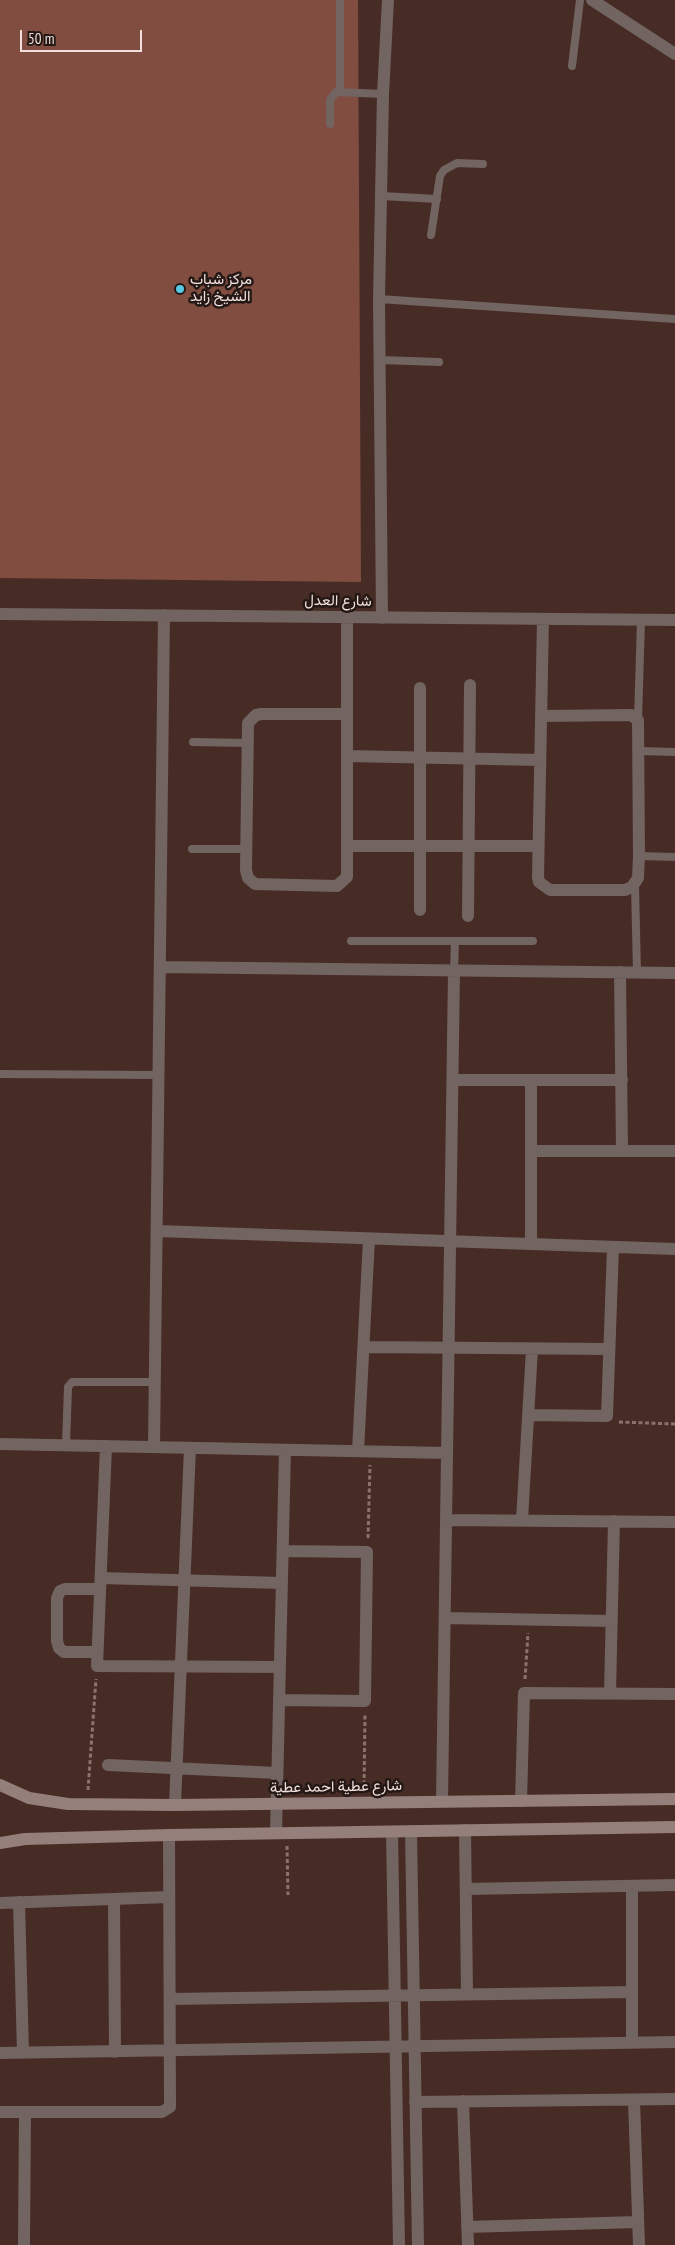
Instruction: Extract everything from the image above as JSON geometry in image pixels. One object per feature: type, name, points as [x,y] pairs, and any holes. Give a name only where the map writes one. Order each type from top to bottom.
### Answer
[{"type":"street","points":[[382,618],[380,299],[388,0]]},
{"type":"street","points":[[592,0],[675,54]]},
{"type":"street","name":"شارع العدل","points":[[0,614],[675,620]]},
{"type":"street","points":[[154,1447],[164,615]]},
{"type":"street","points":[[347,714],[256,715],[248,722],[247,874],[255,884],[332,886],[341,884],[347,877],[348,617]]},
{"type":"street","points":[[541,716],[631,715],[638,720],[639,856],[638,878],[635,885],[625,890],[545,888],[538,877],[538,846],[543,619]]},
{"type":"street","points":[[468,916],[470,685]]},
{"type":"street","points":[[420,688],[420,910]]},
{"type":"street","points":[[347,756],[540,760]]},
{"type":"street","points":[[347,846],[538,846]]},
{"type":"street","points":[[160,967],[675,973]]},
{"type":"street","points":[[442,1801],[454,970]]},
{"type":"street","points":[[620,972],[622,1151]]},
{"type":"street","points":[[453,1080],[622,1080]]},
{"type":"street","points":[[531,1080],[531,1244]]},
{"type":"street","points":[[531,1151],[675,1152]]},
{"type":"street","points":[[157,1231],[675,1249]]},
{"type":"street","points":[[364,1451],[364,1347],[369,1238]]},
{"type":"street","points":[[528,1415],[607,1416],[613,1247]]},
{"type":"street","points":[[364,1347],[609,1349]]},
{"type":"street","points":[[522,1520],[532,1348]]},
{"type":"street","points":[[0,1444],[447,1453]]},
{"type":"street","points":[[106,1446],[97,1666],[280,1667]]},
{"type":"street","points":[[175,1805],[190,1448]]},
{"type":"street","points":[[282,1833],[276,1804],[285,1450]]},
{"type":"street","points":[[446,1520],[675,1522]]},
{"type":"street","points":[[610,1693],[614,1521]]},
{"type":"street","points":[[279,1700],[365,1701],[368,1552],[283,1551]]},
{"type":"street","points":[[97,1652],[64,1652],[59,1648],[57,1641],[57,1598],[60,1591],[100,1584],[184,1581],[282,1583]]},
{"type":"street","points":[[445,1618],[612,1621]]},
{"type":"street","points":[[522,1800],[524,1693],[675,1694]]},
{"type":"street","points":[[108,1765],[277,1773]]},
{"type":"street","name":"شارع عطية احمد عطية","points":[[0,1786],[29,1798],[48,1802],[87,1805],[675,1799]]},
{"type":"street","points":[[0,1843],[25,1840],[170,1835],[675,1827]]},
{"type":"street","points":[[465,1830],[467,1994]]},
{"type":"street","points":[[411,1831],[418,2245]]},
{"type":"street","points":[[392,1832],[399,2245]]},
{"type":"street","points":[[0,2112],[165,2111],[170,2104],[170,1835]]},
{"type":"street","points":[[466,1889],[675,1885]]},
{"type":"street","points":[[632,1886],[632,2042]]},
{"type":"street","points":[[0,1903],[169,1897]]},
{"type":"street","points":[[114,1899],[115,2052]]},
{"type":"street","points":[[19,1902],[23,2053]]},
{"type":"street","points":[[170,1999],[632,1992]]},
{"type":"street","points":[[0,2053],[675,2042]]},
{"type":"street","points":[[416,2102],[675,2099]]},
{"type":"street","points":[[634,2100],[639,2245]]},
{"type":"street","points":[[463,2101],[468,2245]]},
{"type":"street","points":[[24,2245],[25,2112]]},
{"type":"street","points":[[467,2227],[638,2222]]},
{"type":"lane","points":[[340,0],[340,91]]},
{"type":"lane","points":[[572,66],[580,0]]},
{"type":"lane","points":[[330,124],[330,100],[336,92],[384,94]]},
{"type":"lane","points":[[432,235],[440,176],[444,170],[457,163],[483,164]]},
{"type":"lane","points":[[382,196],[437,199]]},
{"type":"lane","points":[[380,299],[675,319]]},
{"type":"lane","points":[[380,360],[439,362]]},
{"type":"lane","points":[[638,720],[641,620]]},
{"type":"lane","points":[[193,742],[247,743]]},
{"type":"lane","points":[[639,751],[675,752]]},
{"type":"lane","points":[[192,849],[246,849]]},
{"type":"lane","points":[[639,856],[675,857]]},
{"type":"lane","points":[[635,885],[637,973]]},
{"type":"lane","points":[[351,941],[533,941]]},
{"type":"lane","points":[[454,970],[455,941]]},
{"type":"lane","points":[[0,1074],[158,1075]]},
{"type":"lane","points":[[66,1445],[68,1387],[72,1382],[155,1382]]},
{"type":"path","points":[[607,1416],[628,1424],[675,1424]]},
{"type":"path","points":[[364,1451],[368,1552]]},
{"type":"path","points":[[524,1693],[528,1620]]},
{"type":"path","points":[[87,1805],[97,1666]]},
{"type":"path","points":[[364,1803],[365,1701]]},
{"type":"path","points":[[282,1833],[288,1895]]},
{"type":"shaded area","name":"مركز شباب الشيخ زايد","points":[[0,0],[358,0],[361,582],[0,578]]},
{"type":"place","name":"مركز شباب الشيخ زايد","points":[[180,289]]}]
